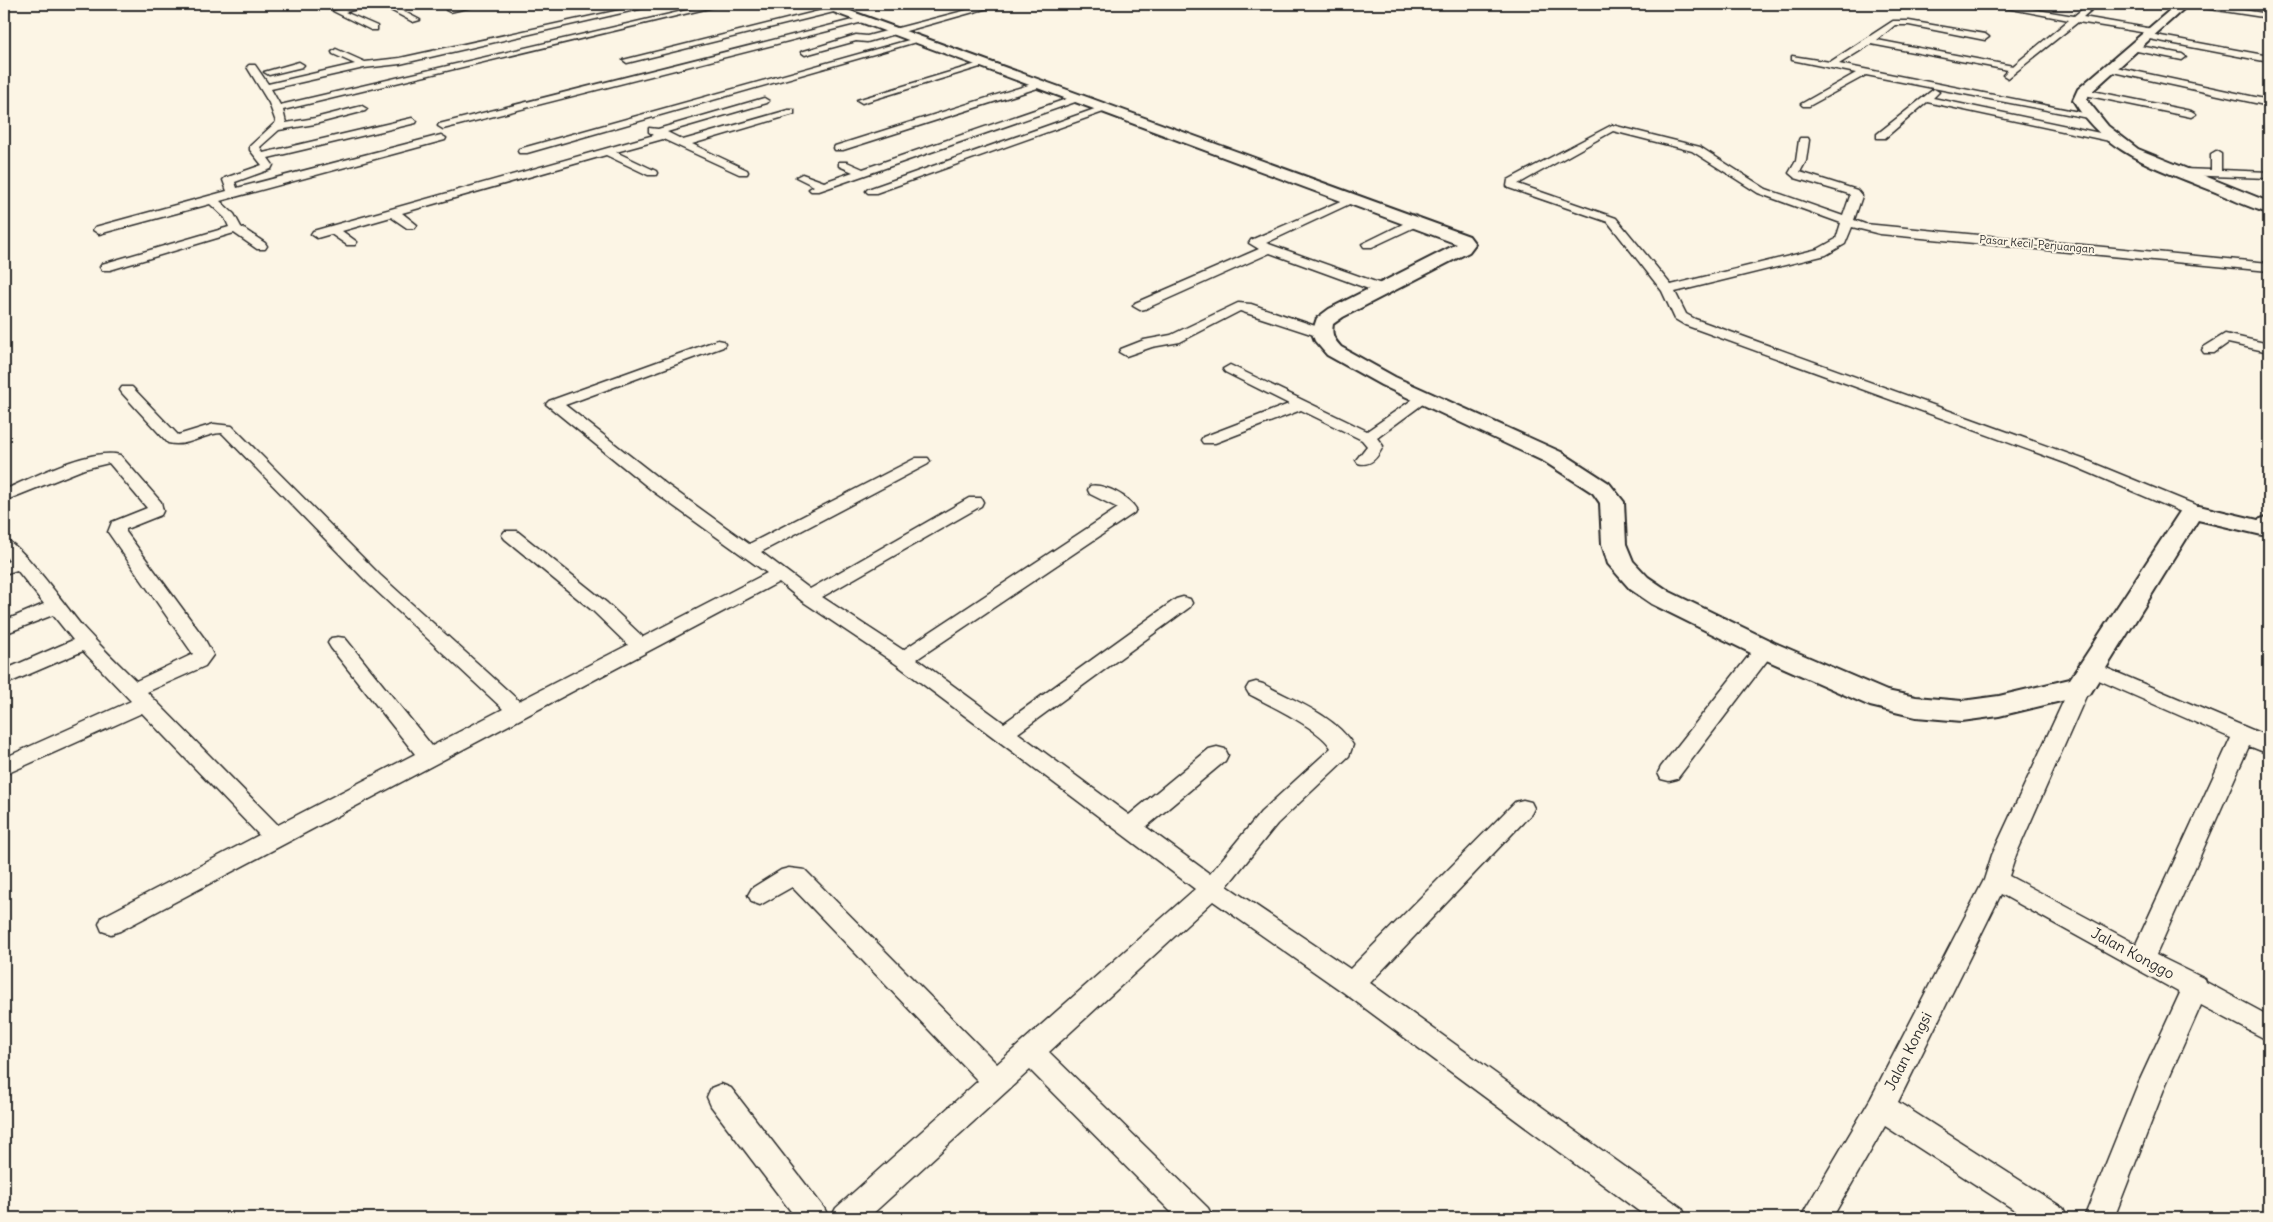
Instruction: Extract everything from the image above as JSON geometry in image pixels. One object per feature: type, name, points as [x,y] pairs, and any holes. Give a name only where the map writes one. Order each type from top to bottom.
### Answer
[{"type":"street","points":[[374,4],[336,12],[374,28]]},
{"type":"street","points":[[383,4],[416,20]]},
{"type":"street","points":[[450,10],[480,4]]},
{"type":"street","points":[[266,87],[364,65],[400,61],[657,4]]},
{"type":"street","points":[[276,109],[722,4]]},
{"type":"street","points":[[805,52],[856,38],[867,39],[998,4]]},
{"type":"street","points":[[1990,4],[2077,19],[2269,59]]},
{"type":"street","points":[[1870,41],[2012,72],[2094,4]]},
{"type":"street","points":[[2183,4],[2083,92],[2080,100],[2114,139],[2133,152],[2269,208]]},
{"type":"street","points":[[2192,4],[2269,16]]},
{"type":"street","points":[[627,60],[828,6],[1463,240],[1466,244],[1463,248],[1336,313],[1324,322],[1322,334],[1324,342],[1334,351],[1424,398],[1553,457],[1601,488],[1612,502],[1614,544],[1621,564],[1640,583],[1661,598],[1765,649],[1880,699],[1916,708],[1962,711],[1999,706],[2086,678],[2269,746]]},
{"type":"street","points":[[444,126],[864,19]]},
{"type":"street","points":[[1832,65],[1870,41],[1893,23],[1898,22],[1985,37]]},
{"type":"street","points":[[523,151],[919,40]]},
{"type":"street","points":[[2134,48],[2182,56]]},
{"type":"street","points":[[336,52],[364,65]]},
{"type":"street","points":[[1796,58],[2094,118]]},
{"type":"street","points":[[269,72],[296,63],[318,75]]},
{"type":"street","points":[[862,100],[986,64]]},
{"type":"street","points":[[2113,66],[2269,93]]},
{"type":"street","points":[[2113,66],[2269,103]]},
{"type":"street","points":[[233,193],[229,180],[268,166],[255,150],[255,146],[278,127],[281,119],[266,87],[252,67]]},
{"type":"street","points":[[1806,104],[1865,72]]},
{"type":"street","points":[[839,148],[1041,84]]},
{"type":"street","points":[[1882,136],[1940,87]]},
{"type":"street","points":[[2083,92],[2191,114]]},
{"type":"street","points":[[802,177],[819,188],[1078,98]]},
{"type":"street","points":[[1925,99],[2114,139]]},
{"type":"street","points":[[317,234],[606,152],[764,101]]},
{"type":"street","points":[[1028,106],[1041,111]]},
{"type":"street","points":[[872,191],[1106,108]]},
{"type":"street","points":[[278,127],[315,121],[362,109]]},
{"type":"street","points":[[1913,109],[1930,113]]},
{"type":"street","points":[[2252,110],[2269,114]]},
{"type":"street","points":[[682,144],[791,112]]},
{"type":"street","points":[[996,117],[1009,122]]},
{"type":"street","points":[[260,157],[412,120]]},
{"type":"street","points":[[634,120],[742,172]]},
{"type":"street","points":[[2037,134],[2046,134],[2056,126]]},
{"type":"street","name":"Pasar Kecil-Perjuangan","points":[[1668,290],[1612,220],[1513,186],[1512,182],[1612,128],[1616,128],[1696,149],[1762,191],[1848,223],[1880,230],[2269,267]]},
{"type":"street","points":[[960,129],[974,134]]},
{"type":"street","points":[[99,230],[441,138]]},
{"type":"street","points":[[1804,140],[1801,161],[1794,173],[1843,188],[1855,194],[1856,198],[1841,241],[1822,252],[1668,290],[1680,316],[1697,325],[2082,464],[2199,512],[2267,527]]},
{"type":"street","points":[[926,141],[940,146]]},
{"type":"street","points":[[606,152],[652,173]]},
{"type":"street","points":[[890,153],[904,158]]},
{"type":"street","points":[[2216,154],[2216,173]]},
{"type":"street","points":[[842,164],[864,172]]},
{"type":"street","points":[[550,168],[563,174]]},
{"type":"street","points":[[2181,172],[2269,175]]},
{"type":"street","points":[[499,182],[513,189]]},
{"type":"street","points":[[447,197],[460,204]]},
{"type":"street","points":[[1352,199],[1255,243],[1382,289]]},
{"type":"street","points":[[212,200],[230,216],[236,229],[261,246]]},
{"type":"street","points":[[393,212],[411,225]]},
{"type":"street","points":[[1368,244],[1415,222]]},
{"type":"street","points":[[106,267],[236,229]]},
{"type":"street","points":[[333,230],[351,242]]},
{"type":"street","points":[[1140,306],[1268,249]]},
{"type":"street","points":[[1126,352],[1149,343],[1175,338],[1238,307],[1246,307],[1322,334]]},
{"type":"street","points":[[2210,350],[2225,338],[2246,341],[2269,348]]},
{"type":"street","points":[[718,344],[554,404],[660,488],[749,551],[809,597],[903,659],[1212,888],[1352,984],[1672,1218]]},
{"type":"street","points":[[1230,370],[1368,437],[1375,446],[1372,453],[1364,460]]},
{"type":"street","points":[[127,390],[174,440],[183,439],[216,428],[227,429],[374,579],[517,711]]},
{"type":"street","points":[[1368,437],[1424,398]]},
{"type":"street","points":[[1208,440],[1302,404]]},
{"type":"street","points":[[4,496],[91,461],[109,456],[114,458],[155,506],[155,511],[118,526],[117,532],[197,643],[203,655],[198,661],[140,697],[4,767]]},
{"type":"street","points":[[749,551],[922,461]]},
{"type":"street","points":[[903,659],[1128,509],[1125,505],[1096,490]]},
{"type":"street","points":[[809,597],[975,502]]},
{"type":"street","points":[[2086,678],[2189,515],[2199,512]]},
{"type":"street","points":[[511,535],[600,607],[641,646]]},
{"type":"street","points":[[4,544],[13,566],[55,607],[86,642],[275,837]]},
{"type":"street","points":[[112,924],[780,574]]},
{"type":"street","points":[[1004,733],[1183,603]]},
{"type":"street","points":[[4,628],[55,607]]},
{"type":"street","points":[[4,678],[86,642]]},
{"type":"street","points":[[338,642],[429,757]]},
{"type":"street","points":[[1669,773],[1765,649]]},
{"type":"street","name":"Jalan Kongsi","points":[[1816,1218],[1881,1107],[1996,880],[2004,855],[2086,678]]},
{"type":"street","points":[[846,1218],[1212,888],[1269,818],[1341,751],[1342,745],[1331,732],[1256,689]]},
{"type":"street","points":[[2142,957],[2243,735]]},
{"type":"street","points":[[1130,827],[1217,755]]},
{"type":"street","points":[[1352,984],[1522,808]]},
{"type":"street","points":[[760,895],[790,877],[798,877],[938,1024],[997,1082]]},
{"type":"street","name":"Jalan Konggo","points":[[1996,880],[2142,957],[2269,1028]]},
{"type":"street","points":[[2099,1218],[2152,1084],[2196,987]]},
{"type":"street","points":[[1030,1052],[1198,1218]]},
{"type":"street","points":[[721,1097],[814,1218]]},
{"type":"street","points":[[1881,1107],[2052,1218]]}]
